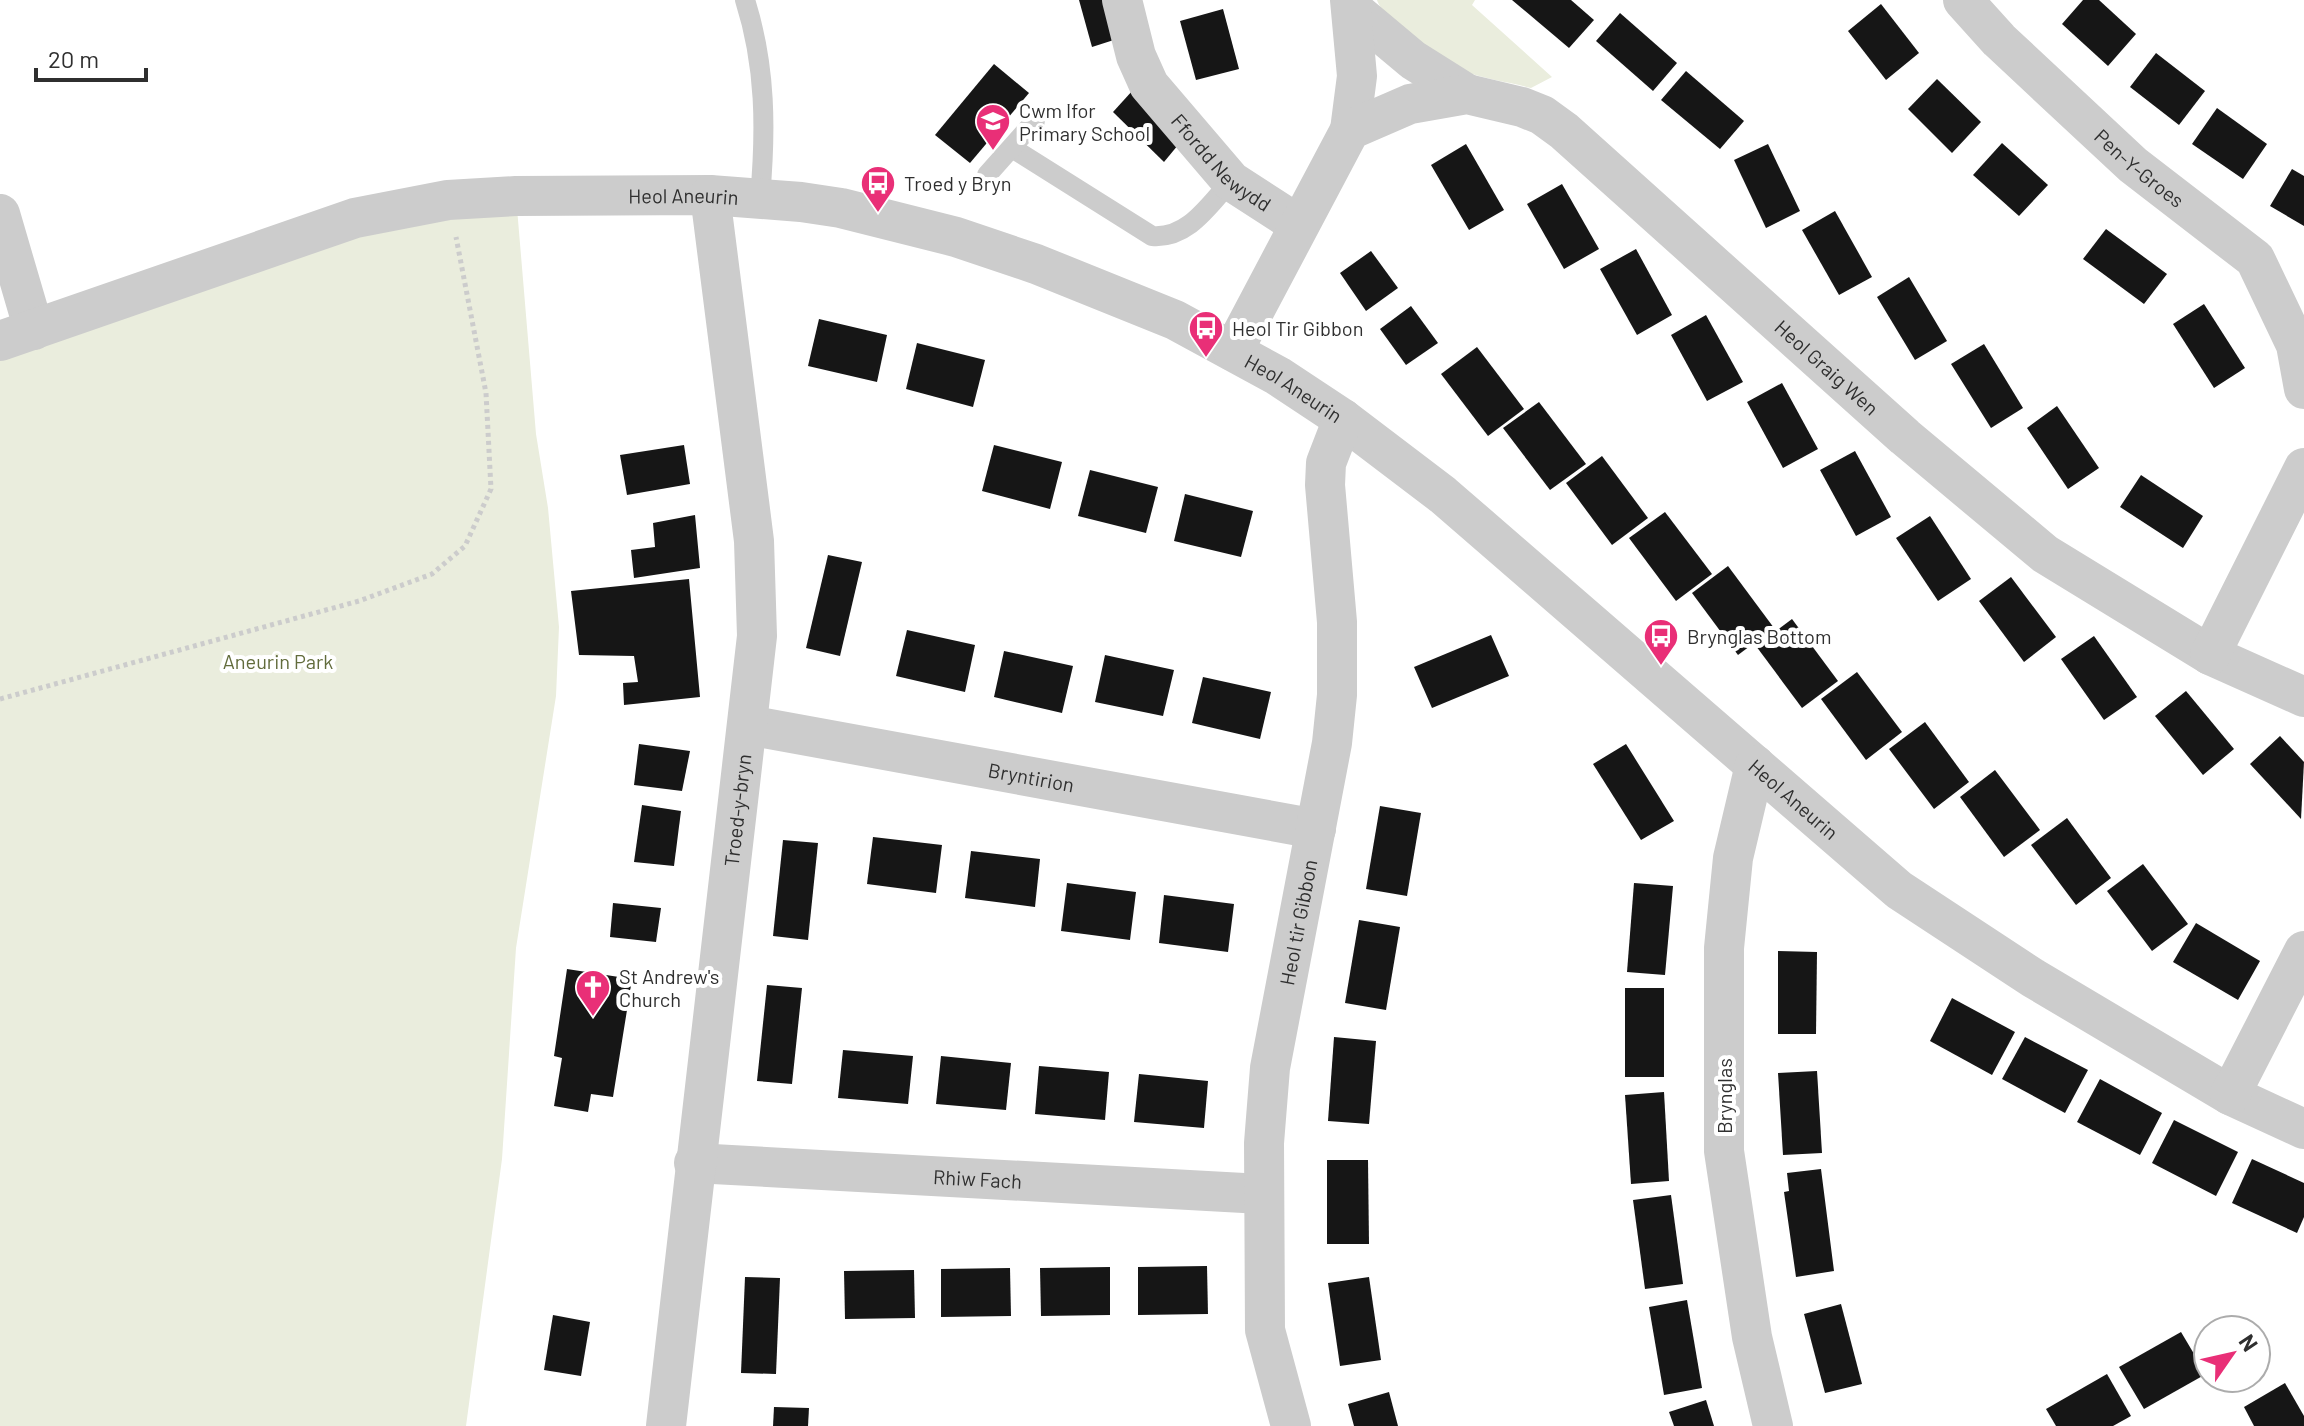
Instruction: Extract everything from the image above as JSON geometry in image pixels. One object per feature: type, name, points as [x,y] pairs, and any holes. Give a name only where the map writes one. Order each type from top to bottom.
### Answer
[{"type":"street","name":"Ffordd Newydd","points":[[1122,0],[1136,56],[1149,85],[1231,181],[1299,225]]},
{"type":"street","name":"Pen-Y-Groes","points":[[1963,0],[1999,40],[2133,165],[2255,259],[2300,348],[2304,389]]},
{"type":"street","points":[[1351,4],[1413,60],[1467,94]]},
{"type":"street","points":[[1233,351],[1350,130],[1357,76],[1351,4]]},
{"type":"street","name":"Heol Graig Wen","points":[[1350,130],[1410,104],[1467,94],[1522,107],[1564,131],[1905,437],[2045,554],[2210,655],[2304,697]]},
{"type":"street","name":"Heol Aneurin","points":[[17,336],[355,218],[448,200],[516,196],[710,195],[760,198],[841,208],[956,237],[1132,300],[1233,351],[1343,419],[1443,495],[1899,890],[2033,978],[2230,1095],[2304,1129]]},
{"type":"street","name":"Troed-y-bryn","points":[[666,1426],[757,636],[754,541],[710,195]]},
{"type":"street","points":[[0,214],[17,336]]},
{"type":"street","name":"Heol tir Gibbon","points":[[1291,1426],[1265,1330],[1262,1194],[1270,1068],[1332,743],[1339,659],[1326,515],[1326,463],[1343,419]]},
{"type":"street","points":[[2210,655],[2304,468]]},
{"type":"street","name":"Bryntirion","points":[[748,725],[1316,829]]},
{"type":"street","name":"Brynglas","points":[[1755,765],[1733,858],[1724,948],[1724,1151],[1752,1337],[1773,1426]]},
{"type":"street","points":[[2230,1095],[2304,951]]},
{"type":"street","name":"Rhiw Fach","points":[[694,1163],[1262,1194]]},
{"type":"lane","points":[[745,0],[764,85],[760,198]]},
{"type":"lane","points":[[987,175],[1035,121]]},
{"type":"lane","points":[[1012,148],[1152,236],[1163,237],[1185,228],[1231,181]]},
{"type":"path","points":[[0,699],[359,601],[432,574],[465,546],[491,489],[486,393],[448,200]]},
{"type":"green space","points":[[1377,0],[1475,0],[1472,5],[1552,77],[1531,88],[1463,71],[1402,29]]},
{"type":"green space","name":"Aneurin Park","points":[[516,196],[536,434],[548,508],[559,627],[556,696],[516,948],[502,1159],[466,1426],[0,1426],[0,341],[355,218]]},
{"type":"building","points":[[1079,0],[1110,0],[1120,38],[1092,47]]},
{"type":"building","points":[[1512,0],[1571,0],[1594,20],[1569,48]]},
{"type":"building","points":[[2083,0],[2099,0],[2136,34],[2108,66],[2062,24]]},
{"type":"building","points":[[1881,4],[1919,53],[1886,80],[1848,31]]},
{"type":"building","points":[[1223,9],[1239,69],[1196,80],[1180,21]]},
{"type":"building","points":[[1620,13],[1677,63],[1653,91],[1596,41]]},
{"type":"building","points":[[2156,53],[2205,91],[2179,125],[2130,87]]},
{"type":"building","points":[[994,64],[1029,93],[970,163],[935,135]]},
{"type":"building","points":[[1686,71],[1744,121],[1720,149],[1661,100]]},
{"type":"building","points":[[1937,79],[1981,122],[1952,153],[1908,109]]},
{"type":"building","points":[[1133,90],[1183,139],[1164,162],[1113,112]]},
{"type":"building","points":[[2217,108],[2267,144],[2243,179],[2192,144]]},
{"type":"building","points":[[2002,143],[2048,185],[2019,216],[1973,175]]},
{"type":"building","points":[[1466,144],[1504,210],[1469,230],[1431,165]]},
{"type":"building","points":[[1768,144],[1800,211],[1766,228],[1734,160]]},
{"type":"building","points":[[2292,169],[2304,176],[2304,226],[2270,206]]},
{"type":"building","points":[[1562,184],[1599,249],[1564,269],[1527,204]]},
{"type":"building","points":[[1835,211],[1872,277],[1839,295],[1802,230]]},
{"type":"building","points":[[2106,229],[2167,274],[2144,304],[2083,259]]},
{"type":"building","points":[[1636,249],[1672,315],[1637,335],[1600,269]]},
{"type":"building","points":[[1371,251],[1398,288],[1366,311],[1340,273]]},
{"type":"building","points":[[1909,277],[1947,341],[1915,360],[1877,297]]},
{"type":"building","points":[[2204,304],[2245,368],[2214,388],[2173,324]]},
{"type":"building","points":[[1411,306],[1438,343],[1406,365],[1380,329]]},
{"type":"building","points":[[1706,315],[1743,382],[1707,401],[1671,335]]},
{"type":"building","points":[[819,319],[887,335],[877,382],[808,366]]},
{"type":"building","points":[[917,343],[985,360],[973,407],[906,389]]},
{"type":"building","points":[[1984,344],[2023,408],[1991,428],[1951,364]]},
{"type":"building","points":[[1477,347],[1524,409],[1488,436],[1441,374]]},
{"type":"building","points":[[1782,383],[1818,449],[1783,468],[1747,402]]},
{"type":"building","points":[[1539,402],[1586,464],[1550,490],[1503,428]]},
{"type":"building","points":[[2057,406],[2099,468],[2068,489],[2027,428]]},
{"type":"building","points":[[684,445],[690,484],[627,495],[620,455]]},
{"type":"building","points":[[994,445],[1062,462],[1050,509],[982,491]]},
{"type":"building","points":[[1855,451],[1891,517],[1856,536],[1820,470]]},
{"type":"building","points":[[1602,456],[1648,518],[1612,545],[1566,483]]},
{"type":"building","points":[[1090,470],[1158,487],[1146,533],[1078,516]]},
{"type":"building","points":[[2141,475],[2203,516],[2183,548],[2120,507]]},
{"type":"building","points":[[1185,494],[1253,511],[1241,557],[1174,541]]},
{"type":"building","points":[[1665,512],[1712,574],[1676,601],[1629,538]]},
{"type":"building","points":[[695,515],[700,568],[634,578],[631,550],[655,547],[653,523]]},
{"type":"building","points":[[1930,516],[1971,579],[1938,601],[1896,538]]},
{"type":"building","points":[[828,555],[862,562],[840,656],[806,648]]},
{"type":"building","points":[[1728,566],[1774,628],[1738,655],[1692,593]]},
{"type":"building","points":[[2011,577],[2056,637],[2024,662],[1979,601]]},
{"type":"building","points":[[689,579],[700,697],[624,705],[623,683],[638,682],[634,656],[579,655],[571,591]]},
{"type":"building","points":[[1792,619],[1838,681],[1802,708],[1756,646]]},
{"type":"building","points":[[907,630],[975,645],[965,692],[896,676]]},
{"type":"building","points":[[1491,635],[1509,676],[1432,708],[1414,667]]},
{"type":"building","points":[[2094,636],[2137,697],[2104,720],[2061,659]]},
{"type":"building","points":[[1004,651],[1073,666],[1062,713],[994,697]]},
{"type":"building","points":[[1105,655],[1174,670],[1163,716],[1095,702]]},
{"type":"building","points":[[1857,672],[1902,732],[1866,760],[1821,699]]},
{"type":"building","points":[[1203,677],[1271,692],[1260,739],[1192,723]]},
{"type":"building","points":[[2186,691],[2234,749],[2203,775],[2155,716]]},
{"type":"building","points":[[1925,722],[1969,782],[1934,809],[1889,749]]},
{"type":"building","points":[[2280,736],[2304,762],[2301,819],[2250,764]]},
{"type":"building","points":[[639,744],[690,751],[682,791],[634,785]]},
{"type":"building","points":[[1626,744],[1674,821],[1641,840],[1593,764]]},
{"type":"building","points":[[1995,770],[2040,830],[2004,857],[1960,797]]},
{"type":"building","points":[[642,805],[681,811],[674,866],[634,862]]},
{"type":"building","points":[[1380,806],[1421,813],[1407,896],[1366,889]]},
{"type":"building","points":[[2067,818],[2111,878],[2076,905],[2031,845]]},
{"type":"building","points":[[873,837],[942,845],[936,893],[867,884]]},
{"type":"building","points":[[783,840],[818,843],[808,940],[773,936]]},
{"type":"building","points":[[971,851],[1040,859],[1035,907],[965,898]]},
{"type":"building","points":[[2143,864],[2188,924],[2152,951],[2107,891]]},
{"type":"building","points":[[1067,883],[1136,892],[1130,940],[1061,931]]},
{"type":"building","points":[[1634,883],[1673,886],[1665,975],[1627,972]]},
{"type":"building","points":[[1164,895],[1234,904],[1228,952],[1159,943]]},
{"type":"building","points":[[613,903],[661,908],[656,942],[610,937]]},
{"type":"building","points":[[1359,920],[1400,927],[1386,1010],[1345,1003]]},
{"type":"building","points":[[2196,923],[2260,961],[2238,1000],[2173,962]]},
{"type":"building","points":[[1778,951],[1817,952],[1816,1034],[1778,1034]]},
{"type":"building","name":"St Andrew's Church","points":[[567,969],[632,979],[613,1097],[591,1094],[588,1112],[554,1106],[562,1058],[554,1056]]},
{"type":"building","points":[[767,985],[802,988],[792,1084],[757,1081]]},
{"type":"building","points":[[1625,988],[1664,988],[1664,1077],[1625,1077]]},
{"type":"building","points":[[1952,998],[2015,1032],[1992,1075],[1930,1041]]},
{"type":"building","points":[[1334,1037],[1376,1041],[1369,1124],[1328,1121]]},
{"type":"building","points":[[2025,1037],[2088,1070],[2065,1113],[2002,1079]]},
{"type":"building","points":[[843,1050],[913,1056],[908,1104],[838,1098]]},
{"type":"building","points":[[941,1056],[1011,1063],[1006,1110],[936,1104]]},
{"type":"building","points":[[1039,1066],[1109,1072],[1105,1120],[1035,1114]]},
{"type":"building","points":[[1817,1071],[1822,1153],[1783,1155],[1778,1073]]},
{"type":"building","points":[[1139,1074],[1208,1081],[1204,1128],[1134,1122]]},
{"type":"building","points":[[2100,1079],[2162,1113],[2140,1155],[2077,1122]]},
{"type":"building","points":[[1664,1092],[1669,1181],[1631,1184],[1625,1095]]},
{"type":"building","points":[[2174,1120],[2238,1152],[2216,1196],[2152,1163]]},
{"type":"building","points":[[2252,1159],[2304,1183],[2304,1217],[2297,1233],[2232,1203]]},
{"type":"building","points":[[1327,1160],[1368,1160],[1369,1244],[1327,1244]]},
{"type":"building","points":[[1821,1169],[1834,1271],[1796,1277],[1784,1192],[1789,1191],[1787,1173]]},
{"type":"building","points":[[1671,1195],[1683,1284],[1645,1289],[1633,1200]]},
{"type":"building","points":[[1207,1266],[1208,1314],[1138,1315],[1138,1267]]},
{"type":"building","points":[[1110,1267],[1110,1315],[1041,1316],[1040,1268]]},
{"type":"building","points":[[1010,1268],[1011,1316],[941,1317],[941,1269]]},
{"type":"building","points":[[914,1270],[915,1318],[845,1319],[844,1271]]},
{"type":"building","points":[[745,1277],[780,1278],[776,1374],[741,1373]]},
{"type":"building","points":[[1369,1277],[1381,1360],[1340,1366],[1328,1283]]},
{"type":"building","points":[[1687,1300],[1702,1388],[1664,1395],[1649,1307]]},
{"type":"building","points":[[1841,1304],[1862,1384],[1825,1393],[1804,1314]]},
{"type":"building","points":[[553,1315],[590,1322],[581,1376],[544,1370]]},
{"type":"building","points":[[2181,1332],[2192,1350],[2192,1382],[2144,1409],[2119,1367]]},
{"type":"building","points":[[2107,1374],[2131,1416],[2113,1426],[2056,1426],[2046,1409]]},
{"type":"building","points":[[2285,1383],[2304,1416],[2304,1426],[2254,1426],[2244,1407],[2266,1394],[2272,1394],[2272,1391]]},
{"type":"building","points":[[1389,1392],[1398,1426],[1354,1426],[1348,1404]]},
{"type":"building","points":[[1706,1400],[1714,1426],[1674,1426],[1669,1412]]},
{"type":"building","points":[[774,1407],[809,1408],[808,1426],[773,1426]]},
{"type":"place","name":"Cwm Ifor Primary School","points":[[993,152]]},
{"type":"place","name":"Troed y Bryn","points":[[878,214]]},
{"type":"place","name":"Heol Tir Gibbon","points":[[1206,359]]},
{"type":"place","name":"Brynglas Bottom","points":[[1661,667]]},
{"type":"place","name":"St Andrew's Church","points":[[593,1018]]}]
